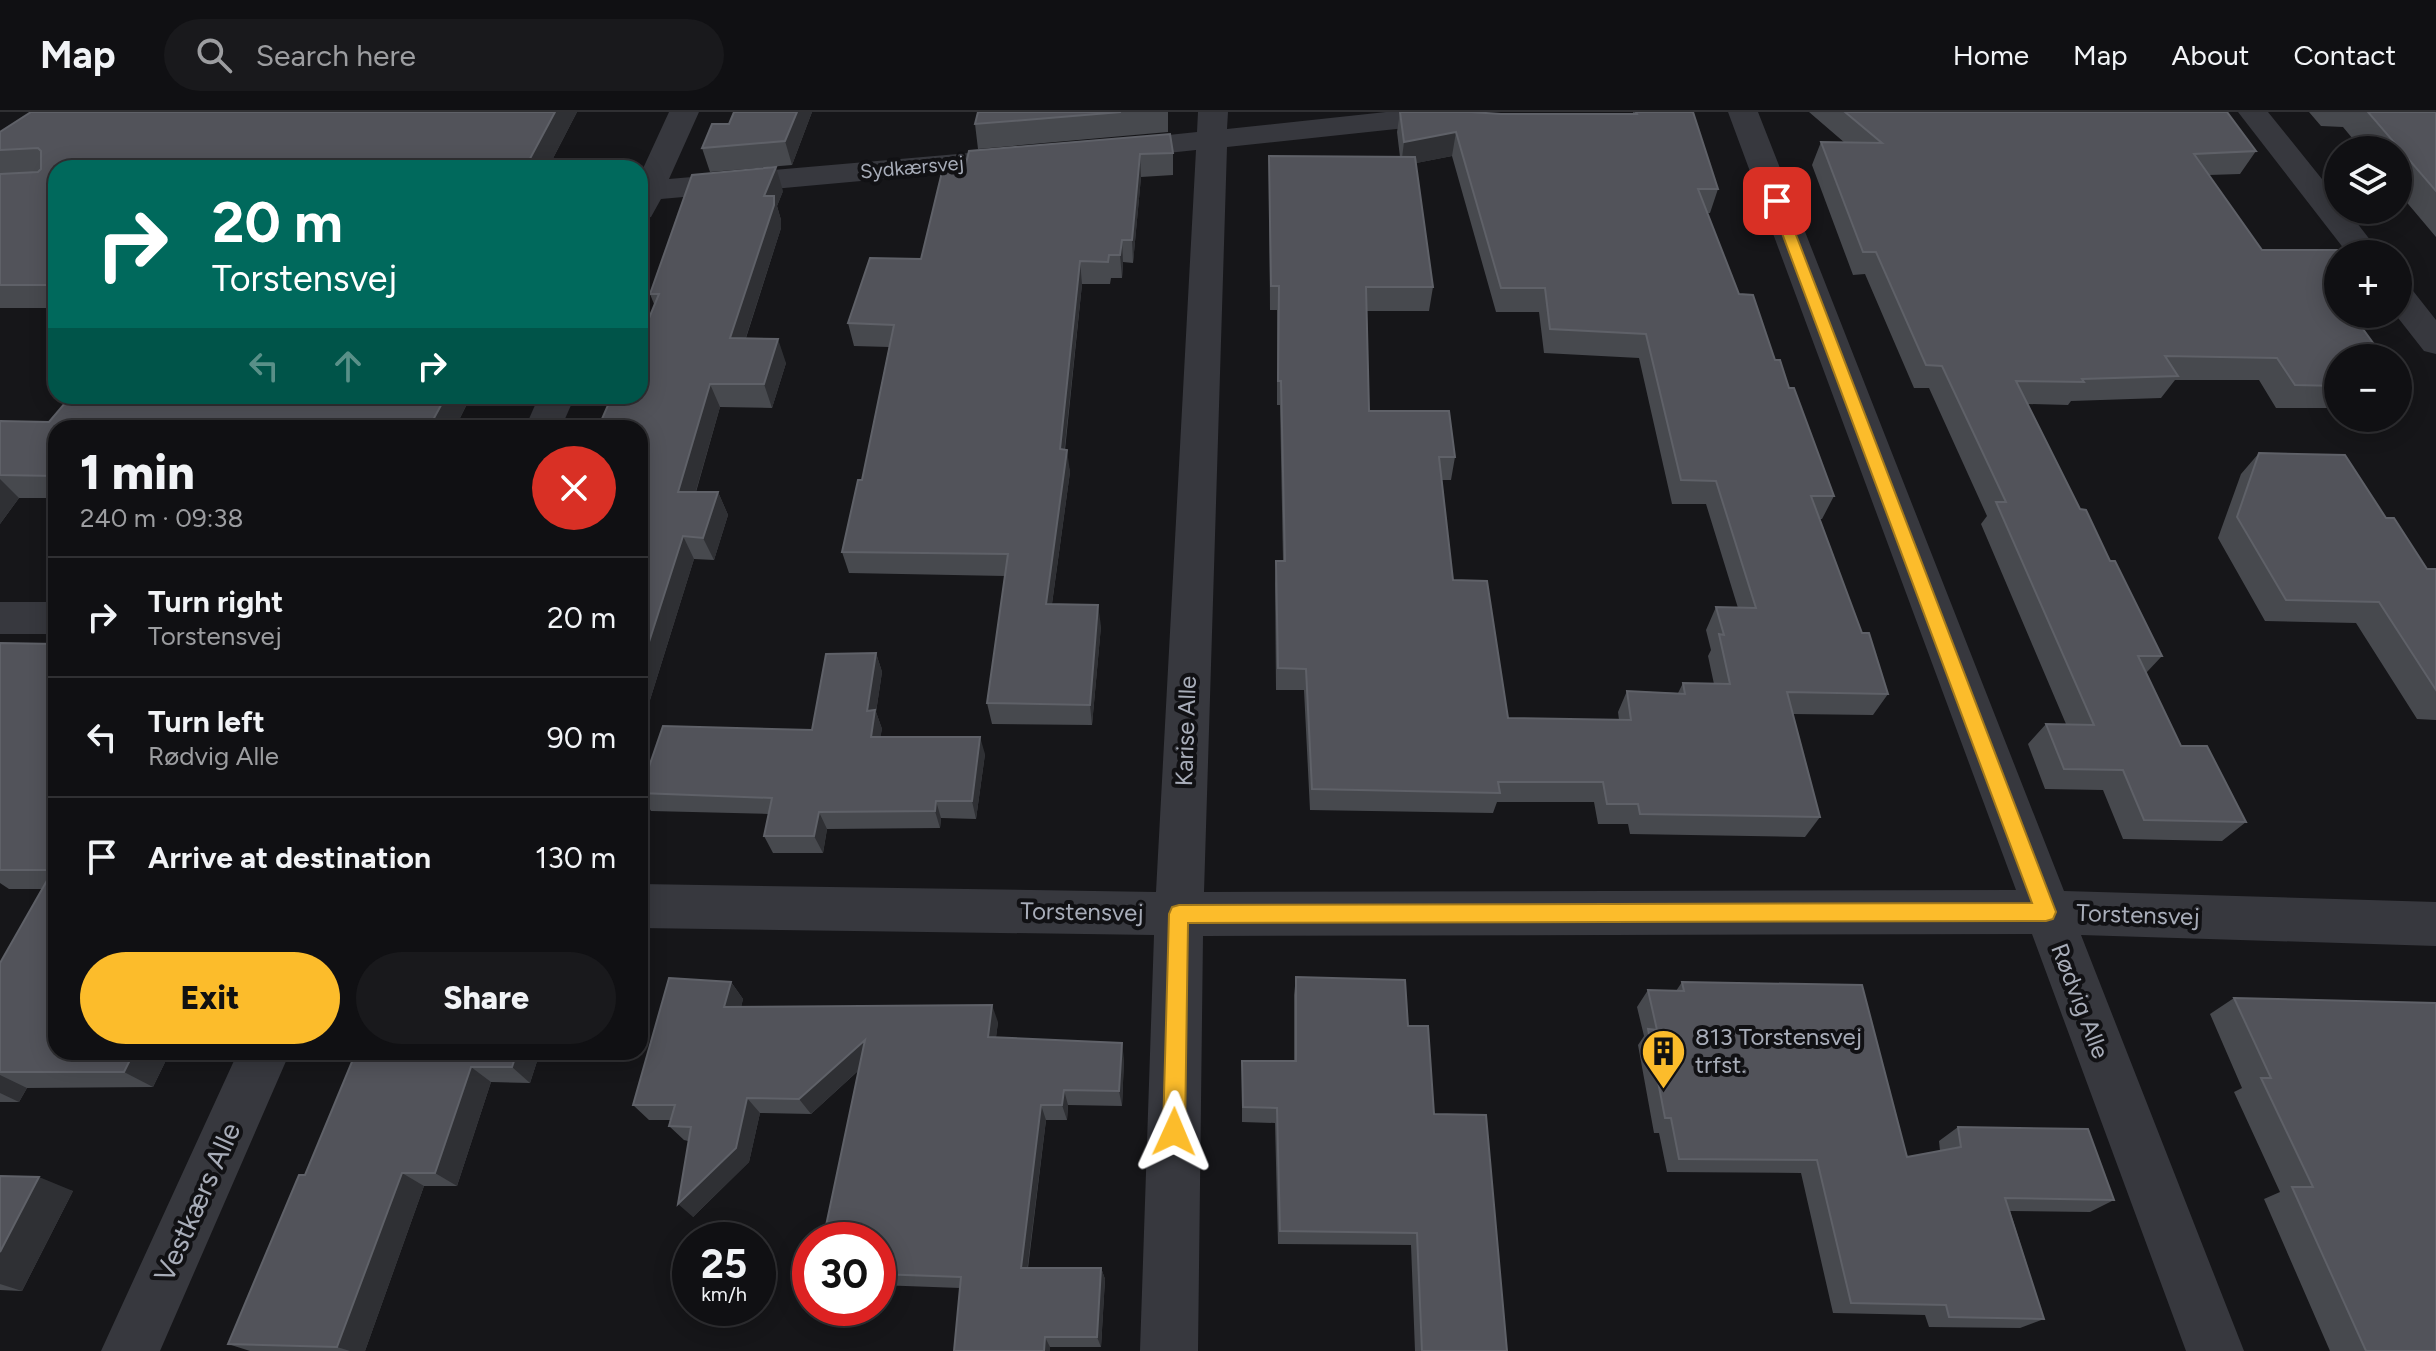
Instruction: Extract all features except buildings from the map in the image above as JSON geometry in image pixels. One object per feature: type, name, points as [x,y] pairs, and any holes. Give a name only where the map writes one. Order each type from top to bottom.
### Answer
[{"type":"street","points":[[648,187],[684,112]]},
{"type":"street","points":[[1087,152],[1213,126],[1471,112]]},
{"type":"street","name":"Rødvig Alle","points":[[1743,112],[2215,1351]]},
{"type":"street","points":[[2253,112],[2354,240]]},
{"type":"street","name":"Karise Alle","points":[[1169,1351],[1179,914],[1213,126]]},
{"type":"street","name":"Sydkærsvej","points":[[648,196],[1055,155]]},
{"type":"street","points":[[2412,313],[2436,343]]},
{"type":"street","points":[[0,618],[48,618]]},
{"type":"street","name":"Torstensvej","points":[[648,906],[1179,914],[2046,912],[2436,924]]},
{"type":"street","name":"Vestkærs Alle","points":[[130,1351],[260,1060]]},
{"type":"place","name":"813 Torstensvej trfst.","points":[[1664,1090]]},
{"type":"route","points":[[1174,1132],[1179,914],[2046,912],[1777,201]]}]
